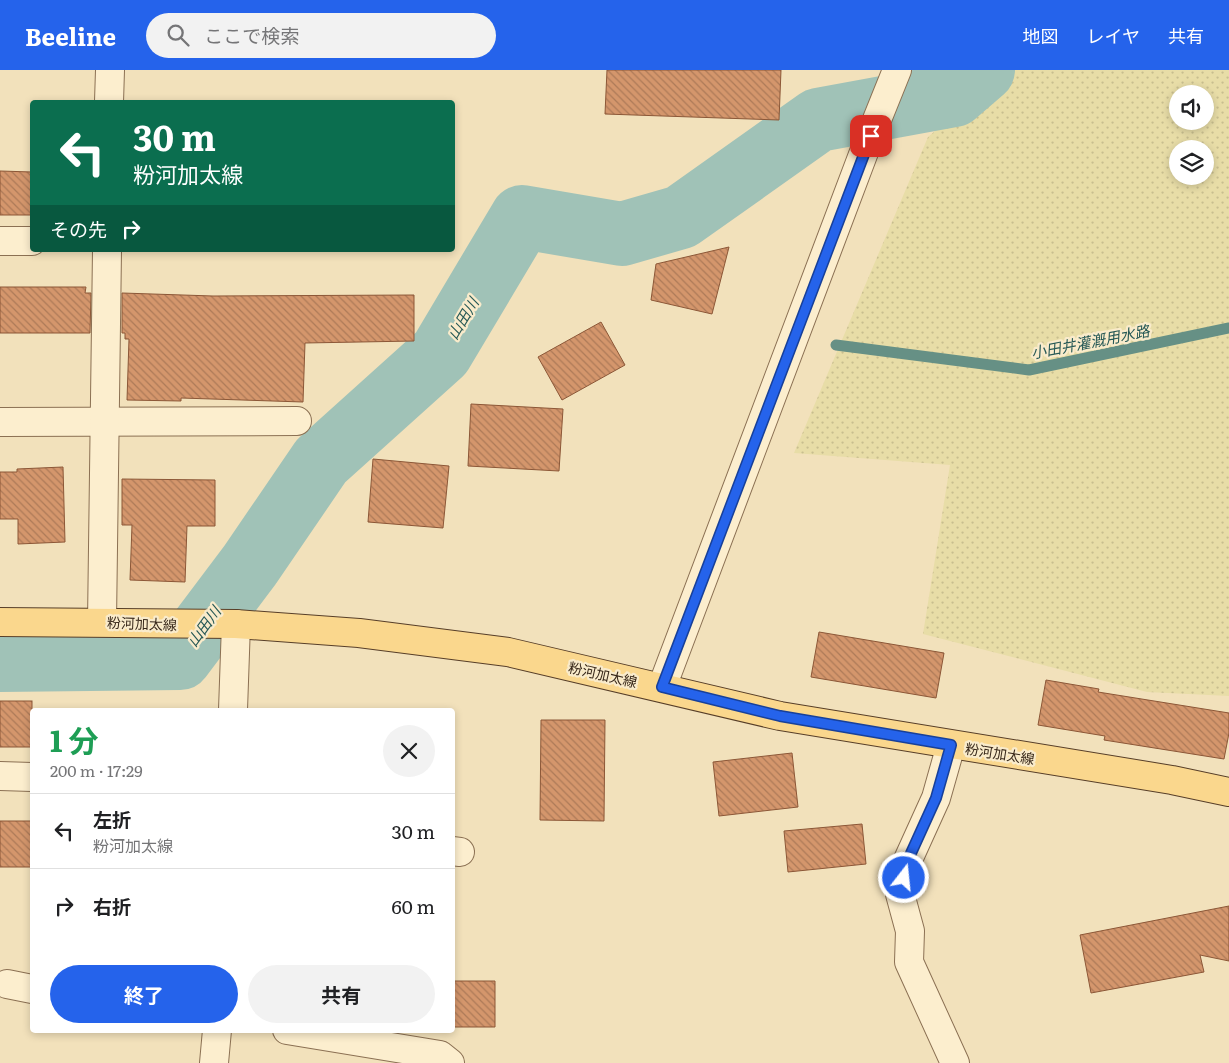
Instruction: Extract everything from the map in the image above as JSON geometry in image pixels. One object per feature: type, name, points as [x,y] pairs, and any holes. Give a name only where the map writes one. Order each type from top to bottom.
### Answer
[{"type":"main road","name":"粉河加太線","points":[[0,622],[236,624],[359,633],[508,652],[780,716],[1172,780],[1229,792]]},
{"type":"street","points":[[109,100],[110,70]]},
{"type":"street","points":[[662,687],[864,152],[894,78]]},
{"type":"street","points":[[0,241],[30,241]]},
{"type":"street","points":[[102,622],[107,252]]},
{"type":"street","points":[[0,422],[297,421]]},
{"type":"street","points":[[232,708],[236,624]]},
{"type":"street","points":[[951,745],[936,798],[907,862],[900,894],[910,931],[909,962],[955,1063]]},
{"type":"street","points":[[0,776],[30,777]]},
{"type":"street","points":[[214,1063],[216,1033]]},
{"type":"street","points":[[306,1033],[440,1054],[450,1063]]},
{"type":"shaded area","points":[[999,70],[1229,70],[1229,696],[1147,692],[923,634],[950,465],[794,453],[928,137],[997,78]]},
{"type":"building","points":[[607,70],[781,70],[779,120],[605,114]]},
{"type":"building","points":[[0,171],[30,172],[30,215],[0,215]]},
{"type":"building","points":[[729,247],[712,314],[651,300],[656,264]]},
{"type":"building","points":[[0,287],[86,287],[85,293],[91,293],[90,333],[0,333]]},
{"type":"building","points":[[122,293],[213,296],[414,295],[414,341],[305,343],[303,402],[181,398],[181,401],[127,400],[129,339],[125,339],[125,333],[122,333]]},
{"type":"building","points":[[601,322],[625,365],[562,400],[538,357]]},
{"type":"building","points":[[471,404],[563,409],[559,471],[468,466]]},
{"type":"building","points":[[373,459],[449,466],[443,528],[368,522]]},
{"type":"building","points":[[63,467],[65,542],[18,544],[18,519],[0,519],[0,472],[17,472],[17,469]]},
{"type":"building","points":[[122,479],[215,480],[215,526],[187,526],[185,582],[130,580],[132,525],[122,525]]},
{"type":"building","points":[[819,632],[944,653],[936,698],[811,677]]},
{"type":"building","points":[[1046,680],[1099,689],[1098,692],[1229,713],[1229,733],[1224,759],[1104,740],[1105,736],[1038,725]]},
{"type":"building","points":[[0,701],[32,701],[32,708],[30,708],[30,747],[0,747]]},
{"type":"building","points":[[541,720],[605,720],[604,821],[540,820]]},
{"type":"building","points":[[792,753],[798,807],[719,816],[713,762]]},
{"type":"building","points":[[0,821],[30,821],[30,867],[0,867]]},
{"type":"building","points":[[862,824],[866,864],[788,872],[784,831]]},
{"type":"building","points":[[1229,906],[1229,961],[1200,955],[1204,972],[1091,993],[1080,935]]},
{"type":"building","points":[[455,981],[495,981],[495,1027],[455,1027]]},
{"type":"waterway","name":"山田川","points":[[0,660],[180,658],[250,565],[321,461],[441,353],[522,217],[622,234],[681,217],[818,120],[954,95],[983,70]]},
{"type":"waterway","name":"小田井灌漑用水路","points":[[836,345],[1029,370],[1229,328]]},
{"type":"route","points":[[871,136],[662,687],[780,716],[951,745],[936,798],[907,862],[904,878]]}]
